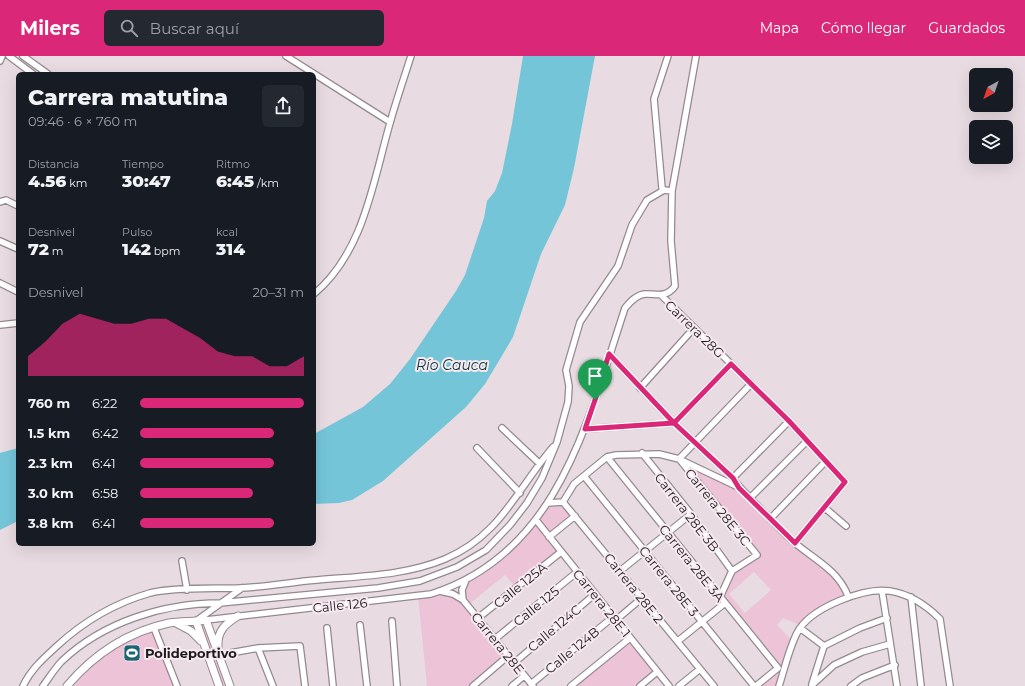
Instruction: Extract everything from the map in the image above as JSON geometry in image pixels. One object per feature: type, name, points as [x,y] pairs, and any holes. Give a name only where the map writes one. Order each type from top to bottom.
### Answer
[{"type":"street","points":[[0,61],[2,56]]},
{"type":"street","points":[[9,56],[30,72]]},
{"type":"street","points":[[24,56],[45,72]]},
{"type":"street","points":[[286,56],[311,72]]},
{"type":"street","points":[[316,292],[323,286],[340,264],[359,231],[390,122],[411,56]]},
{"type":"street","points":[[664,190],[662,188],[654,99],[668,56]]},
{"type":"street","points":[[661,295],[667,294],[675,286],[671,241],[672,191],[696,56]]},
{"type":"street","points":[[316,75],[390,122]]},
{"type":"street","points":[[43,686],[61,662],[91,638],[152,611],[202,603],[220,603],[378,588],[420,581],[457,567],[486,550],[510,525],[527,503],[542,478],[557,442],[568,402],[569,386],[566,370],[580,322],[618,266],[632,225],[644,205],[655,194],[664,190],[672,191]]},
{"type":"street","points":[[0,202],[6,200],[16,205]]},
{"type":"street","points":[[0,241],[16,247]]},
{"type":"street","points":[[0,284],[16,291]]},
{"type":"street","name":"Calle 126","points":[[67,686],[90,661],[110,646],[137,633],[154,628],[176,623],[418,596],[440,591],[466,580],[513,546],[536,520],[548,503],[585,429],[625,308],[635,298],[645,294],[661,295]]},
{"type":"street","name":"Carrera 28G","points":[[661,295],[789,421],[825,462],[845,482],[825,508]]},
{"type":"street","points":[[0,326],[16,323]]},
{"type":"street","points":[[640,388],[694,328]]},
{"type":"street","points":[[609,354],[674,423],[733,478],[739,488]]},
{"type":"street","points":[[585,429],[674,423],[731,364]]},
{"type":"street","points":[[679,459],[751,384]]},
{"type":"street","points":[[733,478],[789,421]]},
{"type":"street","points":[[502,428],[539,463]]},
{"type":"street","points":[[750,498],[807,441]]},
{"type":"street","points":[[23,686],[30,672],[64,639],[98,614],[151,593],[242,588],[385,575],[423,566],[446,558],[486,534],[520,493],[539,463],[557,442]]},
{"type":"street","points":[[477,448],[520,493]]},
{"type":"street","name":"Carrera 28E 3B","points":[[642,454],[690,514],[732,571]]},
{"type":"street","points":[[548,503],[563,502],[574,484],[607,457],[616,455],[659,454],[679,459],[739,488],[795,543],[818,559],[835,574],[844,585],[848,596]]},
{"type":"street","name":"Carrera 28E 3A","points":[[607,457],[778,668]]},
{"type":"street","name":"Carrera 28E 3C","points":[[679,459],[757,555],[732,571]]},
{"type":"street","points":[[770,519],[825,462]]},
{"type":"street","name":"Carrera 28E 3","points":[[584,476],[755,686]]},
{"type":"street","name":"Carrera 28E 2","points":[[563,502],[714,686]]},
{"type":"street","points":[[795,543],[825,508],[846,526]]},
{"type":"street","points":[[620,571],[690,514]]},
{"type":"street","points":[[549,537],[575,516]]},
{"type":"street","name":"Carrera 28E 1","points":[[536,520],[669,686]]},
{"type":"street","name":"Calle 125A","points":[[478,618],[561,552]]},
{"type":"street","points":[[182,561],[187,590]]},
{"type":"street","points":[[720,597],[732,571]]},
{"type":"street","name":"Calle 125","points":[[495,639],[577,572]]},
{"type":"street","name":"Carrera 28E","points":[[463,600],[462,590],[466,580]]},
{"type":"street","points":[[219,686],[196,621],[242,588]]},
{"type":"street","name":"Carrera 28E","points":[[440,591],[453,594],[463,600],[532,685]]},
{"type":"street","points":[[882,591],[888,618],[890,644],[895,665],[897,686]]},
{"type":"street","points":[[779,686],[800,628],[823,609],[848,596],[890,591],[911,597],[940,619],[950,686]]},
{"type":"street","name":"Calle 124C","points":[[514,662],[595,594]]},
{"type":"street","points":[[911,597],[921,686]]},
{"type":"street","name":"Calle 124B","points":[[532,685],[642,598]]},
{"type":"street","points":[[678,642],[725,603]]},
{"type":"street","points":[[219,655],[219,635],[228,622],[238,616]]},
{"type":"street","points":[[812,686],[824,646],[860,628],[888,618]]},
{"type":"street","points":[[206,620],[230,686]]},
{"type":"street","points":[[392,621],[397,686]]},
{"type":"street","points":[[176,623],[191,631],[203,642]]},
{"type":"street","points":[[360,624],[367,686]]},
{"type":"street","points":[[154,628],[177,686]]},
{"type":"street","points":[[327,628],[333,686]]},
{"type":"street","points":[[800,628],[824,646]]},
{"type":"street","points":[[572,686],[630,638]]},
{"type":"street","points":[[812,686],[834,665],[862,652],[890,644]]},
{"type":"street","points":[[219,655],[258,648],[300,646],[305,686]]},
{"type":"street","points":[[258,648],[273,686]]},
{"type":"street","points":[[473,686],[508,656]]},
{"type":"street","points":[[851,686],[862,678],[895,665]]},
{"type":"street","points":[[755,686],[778,668],[785,669]]},
{"type":"street","points":[[679,686],[700,669]]},
{"type":"street","points":[[640,686],[657,672]]},
{"type":"street","points":[[512,686],[524,676]]},
{"type":"shaded area","points":[[679,459],[739,488],[770,519],[835,574],[848,596],[823,609],[802,626],[783,618],[777,625],[794,642],[779,686],[756,686],[778,668],[720,597],[732,571],[756,555]],"holes":[[[754,572],[771,590],[745,613],[729,594]]]},
{"type":"shaded area","points":[[563,502],[575,516],[550,537],[561,552],[516,588],[505,575],[468,605],[508,656],[473,686],[427,686],[418,596],[440,591],[463,600],[463,584],[513,546],[548,503]]},
{"type":"shaded area","points":[[206,620],[230,686],[219,686],[196,621]]},
{"type":"shaded area","name":"Polideportivo","points":[[154,628],[177,686],[67,686],[110,646]]},
{"type":"shaded area","points":[[630,638],[657,672],[640,686],[571,686]]},
{"type":"water","name":"Río Cauca","points":[[523,56],[595,56],[574,168],[565,205],[541,254],[513,337],[485,384],[466,407],[383,481],[352,500],[339,503],[316,504],[316,433],[363,407],[390,384],[410,359],[456,291],[465,275],[484,218],[487,201],[495,191],[502,173]]},
{"type":"water","points":[[16,449],[16,522],[0,530],[0,453]]},
{"type":"place","name":"Polideportivo","points":[[132,653]]},
{"type":"route","points":[[595,400],[585,429],[674,423],[733,478],[739,488],[795,543],[845,482],[825,462],[789,421],[731,364],[674,423],[609,354],[595,400]]}]
